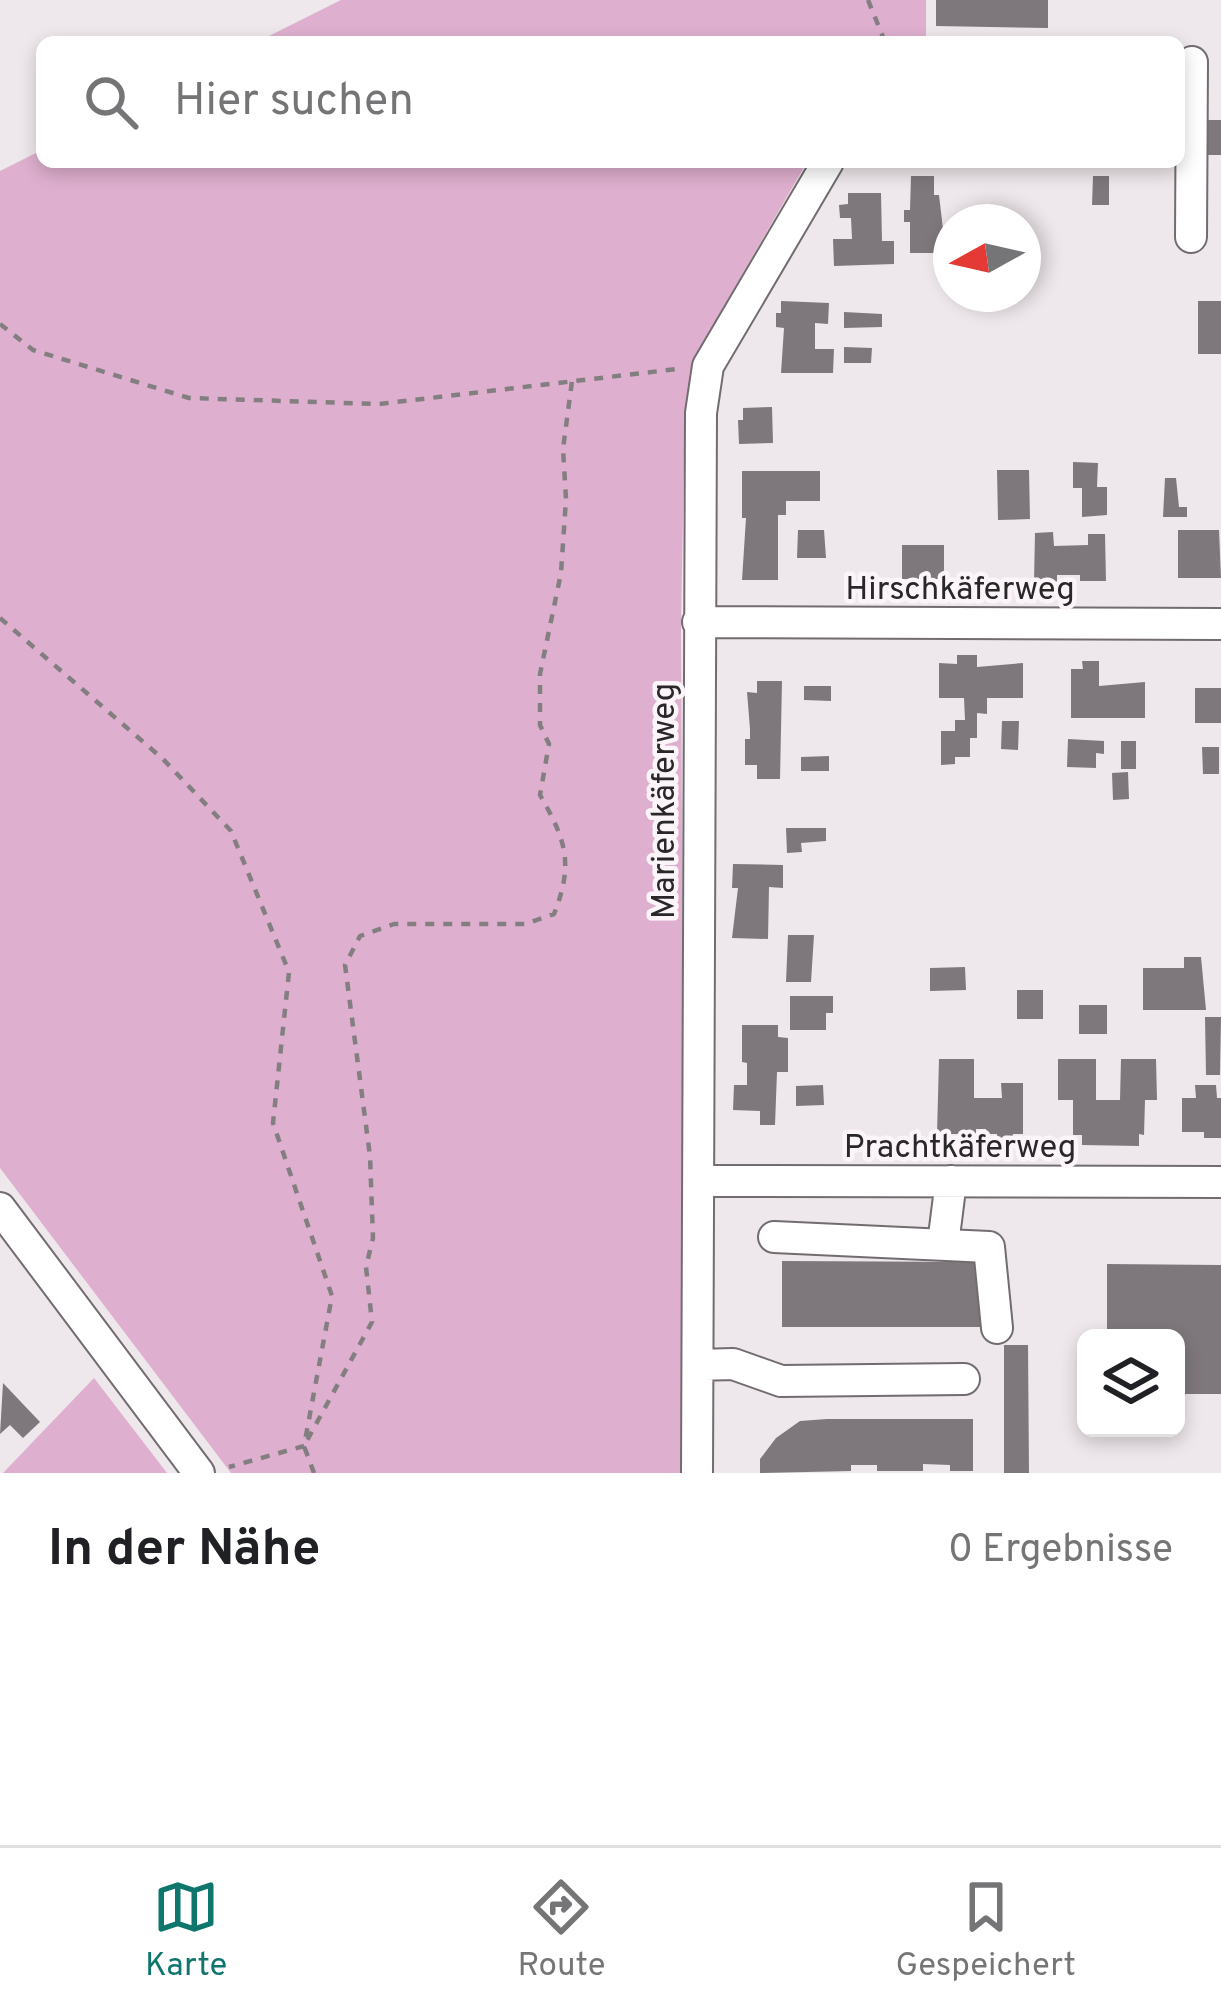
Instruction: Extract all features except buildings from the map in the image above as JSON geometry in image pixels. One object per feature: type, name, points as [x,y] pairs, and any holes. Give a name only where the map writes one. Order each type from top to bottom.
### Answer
[{"type":"street","points":[[1191,237],[1197,62]]},
{"type":"street","name":"Marienkäferweg","points":[[697,1473],[701,412],[708,366],[824,168]]},
{"type":"street","name":"Hirschkäferweg","points":[[698,622],[1221,624]]},
{"type":"street","name":"Prachtkäferweg","points":[[699,1181],[1221,1182]]},
{"type":"street","points":[[944,1244],[951,1181]]},
{"type":"street","points":[[0,1208],[212,1470]]},
{"type":"street","points":[[774,1237],[989,1247],[997,1328]]},
{"type":"street","points":[[698,1365],[733,1364],[781,1381],[964,1379]]},
{"type":"path","points":[[868,0],[883,36]]},
{"type":"path","points":[[0,324],[33,350],[189,398],[379,404],[708,366]]},
{"type":"path","points":[[212,1470],[304,1446],[372,1322],[366,1267],[373,1238],[370,1156],[345,965],[360,937],[394,924],[525,924],[554,914],[567,881],[562,834],[540,795],[549,744],[540,725],[540,674],[561,573],[566,499],[563,449],[572,381]]},
{"type":"path","points":[[0,618],[163,758],[232,831],[290,972],[273,1123],[332,1296],[304,1446],[314,1473]]},
{"type":"shaded area","points":[[341,0],[926,0],[926,36],[269,36]]},
{"type":"shaded area","points":[[36,153],[36,168],[804,168],[695,356],[685,409],[681,624],[685,1473],[231,1473],[0,1168],[0,171]]},
{"type":"shaded area","points":[[94,1378],[167,1473],[3,1473]]}]
